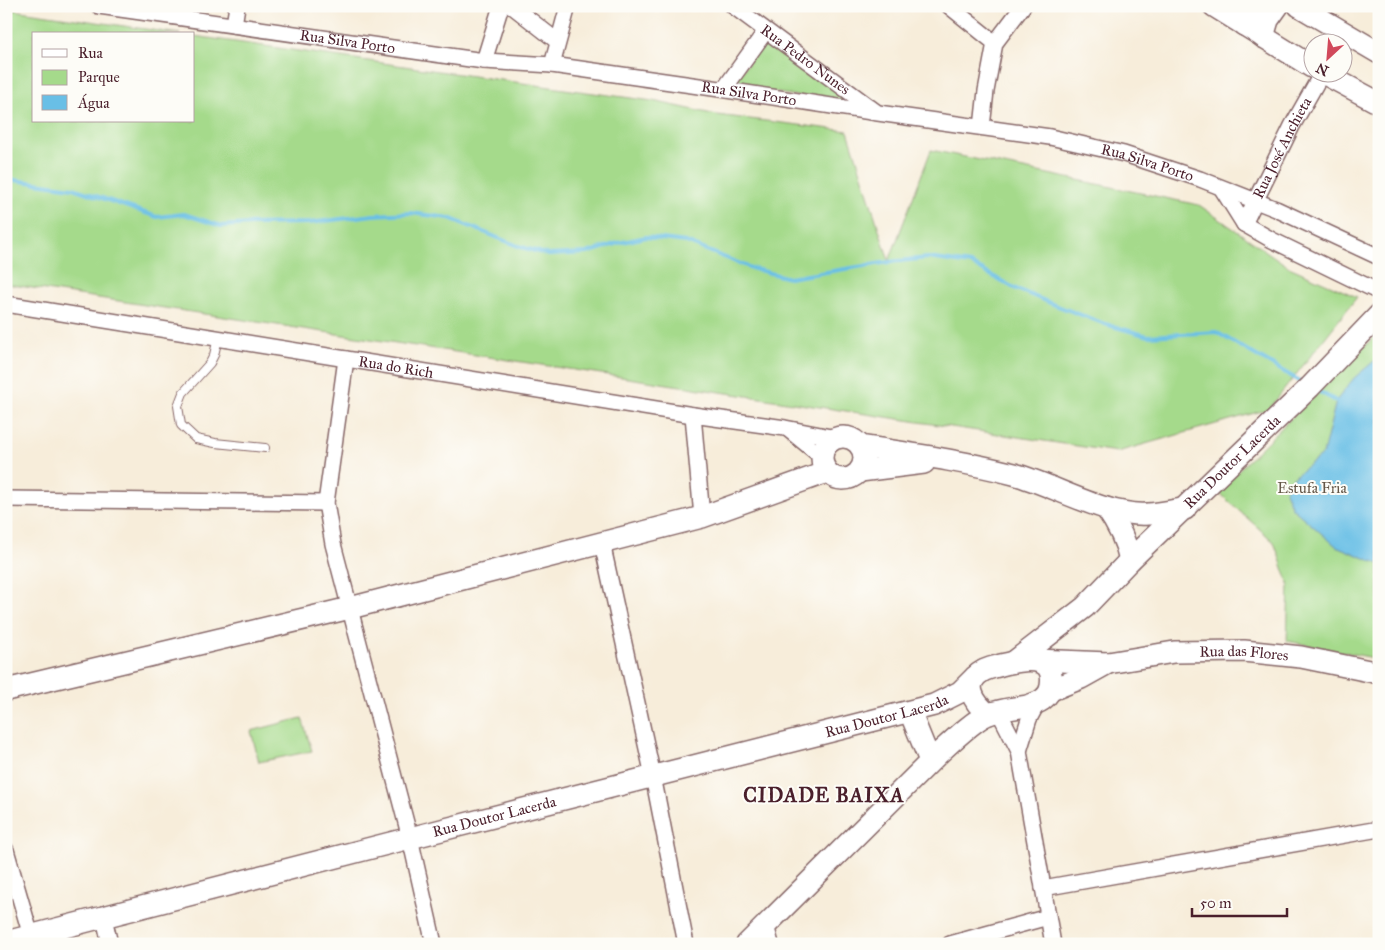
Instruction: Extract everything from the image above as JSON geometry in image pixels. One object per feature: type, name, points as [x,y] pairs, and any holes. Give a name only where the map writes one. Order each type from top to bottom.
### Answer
[{"type":"street","name":"Rua Silva Porto","points":[[99,6],[484,61],[552,66],[724,89],[1050,137],[1124,154],[1200,179],[1276,209],[1379,257]]},
{"type":"street","points":[[234,25],[237,6]]},
{"type":"street","points":[[484,61],[501,6]]},
{"type":"street","points":[[512,6],[557,42]]},
{"type":"street","points":[[552,66],[568,6]]},
{"type":"street","name":"Rua Pedro Nunes","points":[[733,6],[765,32],[878,113]]},
{"type":"street","points":[[949,6],[996,43]]},
{"type":"street","points":[[982,127],[986,91],[996,43],[1023,6]]},
{"type":"street","points":[[1214,6],[1302,61]]},
{"type":"street","points":[[1244,25],[1258,6]]},
{"type":"street","points":[[1263,37],[1268,20],[1278,6]]},
{"type":"street","points":[[1299,6],[1379,53]]},
{"type":"street","points":[[724,89],[765,32]]},
{"type":"street","name":"Rua José Anchieta","points":[[1244,224],[1292,126],[1317,82]]},
{"type":"street","points":[[1339,82],[1379,103]]},
{"type":"street","points":[[1222,189],[1244,224],[1272,240],[1379,292]]},
{"type":"street","name":"Rua do Rich","points":[[6,304],[693,415],[786,428],[836,438]]},
{"type":"street","name":"Rua Doutor Lacerda","points":[[6,942],[939,704],[960,692],[983,670],[1026,661],[1085,607],[1130,560],[1310,387],[1379,315]]},
{"type":"street","points":[[346,359],[326,503],[333,544],[410,838],[434,944]]},
{"type":"street","points":[[693,415],[702,517]]},
{"type":"street","points":[[786,428],[825,464],[834,477],[842,479],[855,476],[860,471],[864,459],[861,446]]},
{"type":"street","points":[[825,464],[824,449],[829,442],[836,438],[850,438],[861,446],[951,460],[1015,475],[1106,508],[1147,514],[1185,509]]},
{"type":"street","points":[[860,471],[951,460]]},
{"type":"street","points":[[6,690],[350,608],[702,517],[825,464]]},
{"type":"street","points":[[6,499],[326,503]]},
{"type":"street","points":[[1106,508],[1123,536],[1130,560]]},
{"type":"street","points":[[602,543],[653,776],[686,944]]},
{"type":"street","name":"Rua Doutor Lacerda","points":[[1050,683],[1069,635],[1085,607]]},
{"type":"street","name":"Rua das Flores","points":[[1050,683],[1108,663],[1174,652],[1244,651],[1301,657],[1376,670]]},
{"type":"street","points":[[1019,751],[1029,719],[1050,683],[1050,670],[1044,664],[1026,661]]},
{"type":"street","name":"Rua das Flores","points":[[1050,683],[1080,678],[1108,663]]},
{"type":"street","points":[[975,677],[971,693],[976,703],[994,713],[1019,751],[1053,944]]},
{"type":"street","points":[[747,944],[769,934],[930,761],[960,734],[994,713],[1050,683]]},
{"type":"street","points":[[910,712],[930,761]]},
{"type":"street","points":[[1043,888],[1379,829]]},
{"type":"street","points":[[6,850],[31,936]]},
{"type":"street","points":[[950,944],[1048,917]]},
{"type":"street","points":[[104,918],[110,944]]},
{"type":"lane","points":[[218,338],[210,363],[183,393],[178,406],[181,425],[196,439],[215,443],[265,448]]},
{"type":"green space","points":[[6,9],[166,32],[32,32],[32,122],[195,122],[195,36],[653,101],[717,115],[848,131],[889,261],[931,150],[1199,205],[1289,267],[1357,297],[1269,409],[1117,452],[6,284]]},
{"type":"green space","points":[[766,40],[858,105],[731,86]]},
{"type":"green space","name":"Estufa Fria","points":[[1379,332],[1379,659],[1287,641],[1289,585],[1274,542],[1217,491]]},
{"type":"green space","points":[[302,718],[312,751],[259,762],[251,731]]},
{"type":"water","points":[[1379,357],[1379,564],[1336,546],[1292,508],[1285,491],[1291,479],[1323,454],[1336,401],[1354,378]]},
{"type":"waterway","points":[[6,179],[73,188],[157,217],[184,214],[221,226],[309,223],[373,215],[411,213],[449,218],[518,246],[549,255],[587,253],[618,243],[646,237],[686,242],[751,268],[789,278],[889,262],[928,258],[971,264],[1014,288],[1055,305],[1105,324],[1148,336],[1216,332],[1303,383]]},
{"type":"waterway","points":[[1316,390],[1336,401]]},
{"type":"district","name":"CIDADE BAIXA","points":[[824,795]]}]
